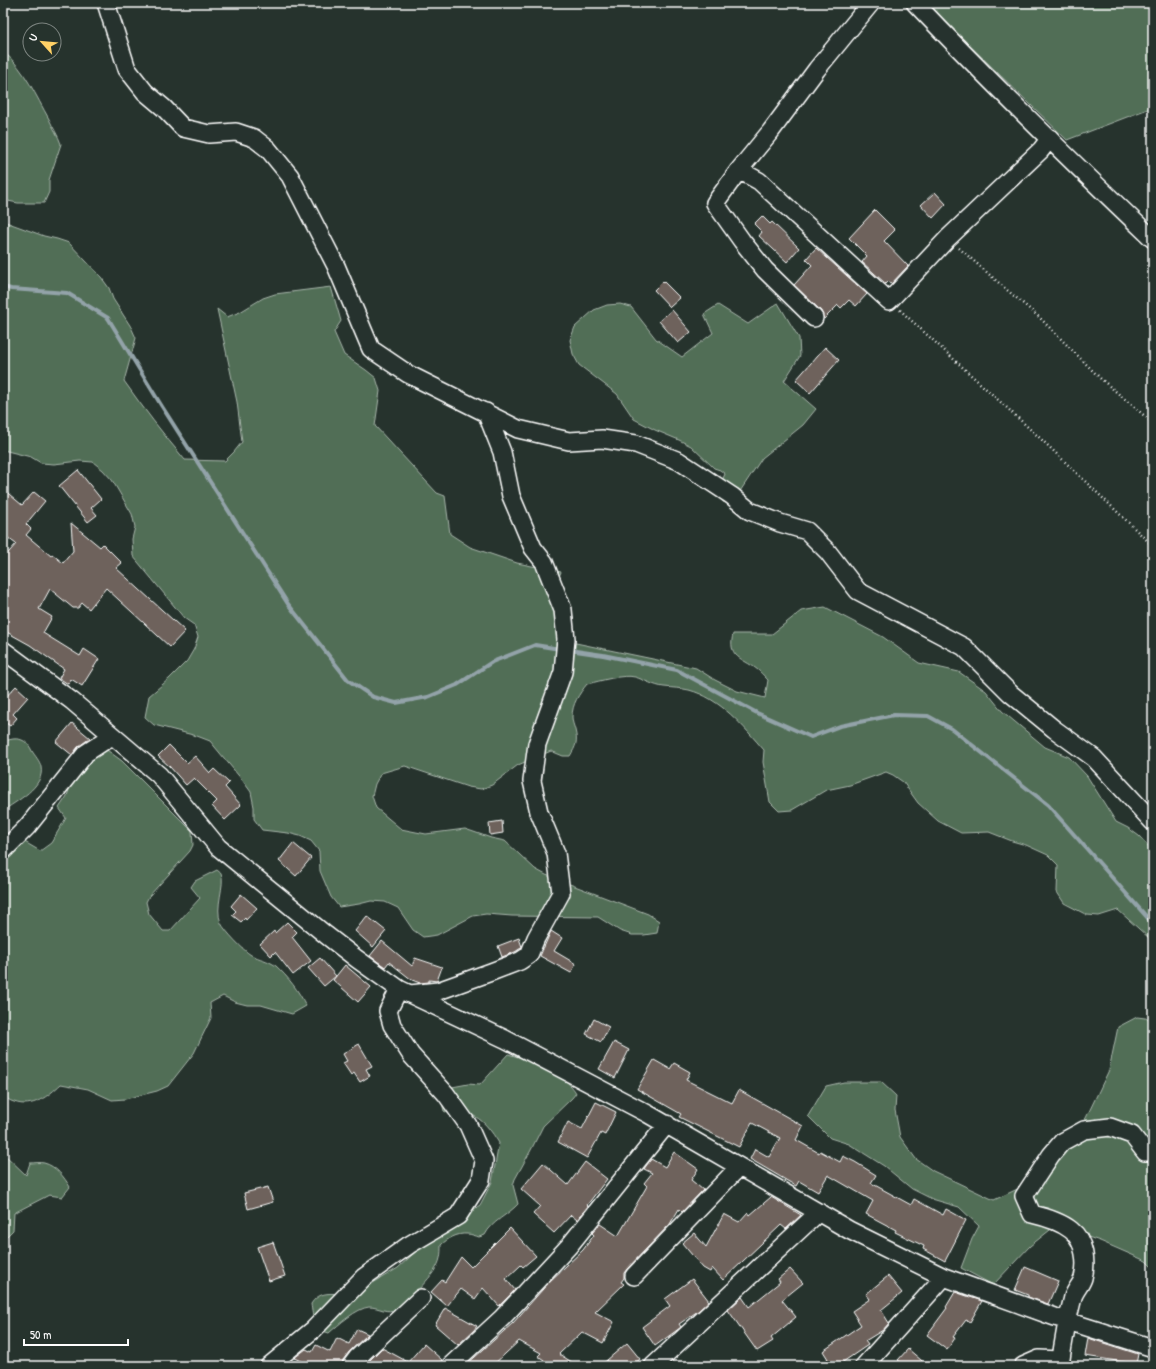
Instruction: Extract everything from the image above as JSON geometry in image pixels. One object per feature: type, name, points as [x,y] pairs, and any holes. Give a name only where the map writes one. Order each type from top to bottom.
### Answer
[{"type":"street","points":[[106,3],[127,69],[145,92],[164,108],[183,128],[209,134],[236,132],[254,138],[268,149],[290,176],[336,266],[371,349],[408,374],[518,429],[569,441],[602,439],[636,444],[678,461],[732,496],[750,511],[780,523],[806,531],[828,552],[858,591],[964,647],[1010,693],[1094,758],[1153,822]]},
{"type":"street","points":[[814,318],[765,270],[715,203],[817,69],[871,3]]},
{"type":"street","points":[[914,3],[966,57],[1050,138],[1087,177],[1153,239]]},
{"type":"street","points":[[739,170],[759,181],[889,301],[948,238],[1041,150],[1050,138]]},
{"type":"street","points":[[404,991],[438,991],[520,961],[529,955],[536,938],[561,893],[556,853],[539,812],[532,781],[537,744],[563,672],[566,640],[563,610],[544,562],[533,548],[511,496],[502,452],[486,412]]},
{"type":"street","points":[[3,650],[72,700],[112,736],[160,775],[218,846],[338,945],[404,991],[505,1039],[667,1124],[849,1230],[944,1277],[1067,1321],[1153,1348]]},
{"type":"street","points":[[3,851],[27,828],[86,753],[112,736]]},
{"type":"street","points":[[269,1366],[314,1329],[364,1277],[409,1245],[458,1216],[481,1180],[484,1160],[468,1125],[446,1094],[411,1055],[392,1025],[388,1011],[404,991]]},
{"type":"street","points":[[450,1366],[502,1318],[569,1246],[667,1124]]},
{"type":"street","points":[[1023,1366],[1039,1359],[1060,1363],[1067,1321],[1074,1295],[1083,1280],[1085,1261],[1082,1245],[1072,1230],[1049,1218],[1032,1214],[1024,1196],[1054,1151],[1062,1142],[1084,1130],[1110,1127],[1132,1135],[1145,1152],[1153,1152]]},
{"type":"street","points":[[634,1276],[739,1166]]},
{"type":"street","points":[[653,1366],[819,1212]]},
{"type":"street","points":[[864,1366],[944,1277]]},
{"type":"street","points":[[351,1366],[421,1298]]},
{"type":"path","points":[[948,238],[1039,317],[1101,379],[1153,423]]},
{"type":"path","points":[[889,301],[1042,440],[1153,546]]},
{"type":"green space","points":[[926,3],[1153,3],[1153,107],[1067,140]]},
{"type":"green space","points":[[5,53],[18,67],[30,84],[61,144],[49,180],[49,192],[44,203],[18,203],[3,200],[3,55]]},
{"type":"green space","points":[[3,221],[44,236],[69,243],[101,277],[109,288],[113,299],[131,327],[136,338],[124,381],[153,421],[185,460],[225,461],[242,442],[237,402],[217,309],[227,317],[240,312],[263,298],[275,294],[331,287],[341,321],[334,332],[344,355],[376,378],[380,391],[375,426],[437,493],[445,496],[450,534],[470,547],[517,563],[561,572],[550,596],[559,627],[571,642],[696,668],[737,691],[765,698],[768,680],[760,672],[736,655],[732,647],[733,634],[772,634],[801,611],[825,607],[883,637],[919,663],[959,672],[986,691],[1002,711],[1045,747],[1069,757],[1087,776],[1116,822],[1139,836],[1153,851],[1153,943],[1118,910],[1099,916],[1087,915],[1064,903],[1057,892],[1058,865],[1048,855],[1026,845],[989,832],[961,833],[938,821],[918,803],[903,782],[886,772],[850,785],[826,790],[792,810],[779,811],[770,802],[763,762],[764,750],[731,714],[721,706],[700,694],[686,689],[660,686],[630,676],[611,678],[587,684],[584,688],[576,699],[572,712],[576,741],[575,747],[570,756],[563,756],[551,751],[518,765],[492,785],[481,789],[468,787],[405,766],[381,773],[375,784],[372,796],[376,808],[401,829],[426,834],[465,829],[505,841],[535,869],[546,875],[648,914],[659,921],[657,933],[632,935],[620,931],[598,917],[512,916],[486,914],[473,916],[437,935],[423,937],[413,930],[398,908],[385,902],[371,901],[339,907],[331,897],[320,871],[319,851],[311,841],[300,836],[262,830],[254,819],[254,807],[251,792],[210,741],[197,736],[154,725],[145,717],[149,696],[187,661],[194,649],[198,637],[194,625],[184,618],[133,556],[132,539],[135,527],[132,514],[112,480],[93,462],[80,461],[54,464],[41,463],[31,457],[3,450]]},
{"type":"green space","points":[[778,303],[799,338],[800,356],[784,381],[816,409],[803,425],[762,458],[731,505],[723,502],[717,491],[725,474],[714,468],[691,446],[634,419],[617,394],[579,365],[573,354],[570,340],[575,327],[594,310],[607,305],[620,304],[631,307],[656,339],[682,357],[713,333],[704,314],[718,305],[748,324]]},
{"type":"green space","points":[[13,739],[22,740],[29,745],[40,763],[41,774],[39,781],[28,793],[3,811],[3,741]]},
{"type":"green space","points":[[100,745],[122,761],[192,831],[193,845],[190,851],[149,896],[146,902],[149,914],[163,931],[170,931],[200,898],[191,887],[195,881],[217,870],[221,873],[222,878],[219,903],[219,917],[221,923],[234,940],[248,953],[276,966],[297,990],[306,1006],[292,1014],[261,1005],[247,1005],[235,1002],[223,996],[210,1003],[211,1018],[194,1053],[168,1086],[157,1091],[125,1099],[112,1100],[88,1089],[61,1084],[51,1093],[34,1103],[21,1104],[11,1101],[3,1096],[3,845],[23,841],[40,851],[51,843],[66,818],[59,808],[67,796],[70,777]]},
{"type":"green space","points":[[1137,1017],[1153,1019],[1153,1268],[1146,1261],[1100,1241],[1055,1226],[1030,1246],[993,1285],[961,1268],[972,1239],[979,1226],[959,1207],[932,1199],[912,1189],[884,1166],[849,1144],[830,1138],[808,1116],[826,1086],[844,1082],[881,1082],[896,1096],[895,1110],[900,1137],[916,1159],[933,1171],[994,1200],[1026,1185],[1086,1118],[1109,1070],[1118,1027]]},
{"type":"green space","points":[[508,1054],[536,1062],[546,1067],[569,1084],[576,1093],[543,1126],[515,1179],[513,1185],[518,1204],[496,1222],[485,1235],[479,1237],[469,1234],[460,1234],[443,1243],[441,1245],[438,1265],[434,1271],[429,1278],[397,1309],[386,1311],[373,1307],[364,1308],[348,1317],[329,1333],[320,1329],[315,1322],[312,1313],[311,1304],[316,1298],[327,1294],[352,1294],[358,1292],[398,1268],[439,1230],[452,1225],[480,1205],[492,1182],[499,1143],[487,1126],[474,1116],[469,1114],[451,1114],[444,1111],[441,1099],[447,1088],[468,1084],[480,1085]]},
{"type":"green space","points":[[3,1153],[26,1175],[30,1163],[48,1164],[59,1172],[70,1187],[62,1197],[49,1195],[14,1213],[13,1230],[3,1240]]},
{"type":"building","points":[[935,192],[946,204],[933,218],[921,205]]},
{"type":"building","points":[[875,210],[895,230],[884,241],[908,266],[891,284],[889,281],[886,284],[862,262],[867,256],[849,238]]},
{"type":"building","points":[[762,216],[770,224],[772,222],[799,248],[787,262],[759,236],[762,232],[754,224]]},
{"type":"building","points":[[816,248],[867,294],[856,306],[849,300],[841,308],[838,305],[824,319],[821,311],[794,285],[812,265],[806,259]]},
{"type":"building","points":[[663,281],[680,298],[670,307],[654,290]]},
{"type":"building","points":[[672,310],[691,332],[678,343],[659,321]]},
{"type":"building","points":[[825,347],[839,360],[810,393],[796,380]]},
{"type":"building","points":[[78,470],[101,499],[91,508],[97,515],[88,522],[59,486]]},
{"type":"building","points":[[3,489],[22,505],[34,492],[45,501],[26,524],[31,529],[26,535],[51,556],[52,554],[63,563],[73,551],[71,523],[100,547],[103,544],[122,563],[116,568],[185,631],[170,647],[106,588],[89,609],[82,603],[78,608],[73,608],[50,589],[39,609],[52,617],[43,633],[80,656],[84,649],[99,659],[82,686],[71,679],[68,684],[59,678],[64,669],[30,645],[3,630],[3,559],[16,544],[3,534]]},
{"type":"building","points":[[16,686],[28,697],[13,714],[17,718],[10,726],[6,723],[3,726],[3,700]]},
{"type":"building","points":[[72,723],[90,738],[78,747],[72,755],[56,742]]},
{"type":"building","points":[[169,745],[187,763],[195,756],[210,773],[214,769],[229,783],[225,787],[241,805],[225,820],[212,806],[217,801],[194,778],[186,785],[158,756]]},
{"type":"building","points":[[502,821],[503,833],[490,835],[489,823]]},
{"type":"building","points":[[293,843],[311,858],[296,876],[279,861]]},
{"type":"building","points":[[241,894],[257,908],[246,920],[245,918],[241,922],[232,915],[236,911],[231,906]]},
{"type":"building","points":[[367,916],[386,931],[373,947],[355,931]]},
{"type":"building","points":[[287,922],[297,932],[292,937],[311,961],[293,975],[275,952],[271,956],[260,944],[274,931],[275,933]]},
{"type":"building","points":[[551,931],[562,938],[554,951],[576,964],[571,973],[540,956]]},
{"type":"building","points":[[519,938],[522,947],[515,952],[502,957],[498,946]]},
{"type":"building","points":[[382,941],[412,966],[415,958],[442,967],[437,981],[429,980],[429,982],[420,983],[412,980],[389,962],[385,967],[370,956]]},
{"type":"building","points":[[320,958],[336,976],[324,986],[308,968]]},
{"type":"building","points":[[345,965],[371,987],[358,1002],[333,980]]},
{"type":"building","points":[[594,1019],[609,1027],[601,1042],[586,1034]]},
{"type":"building","points":[[614,1042],[629,1050],[615,1078],[599,1069]]},
{"type":"building","points":[[359,1044],[372,1066],[366,1069],[370,1076],[360,1082],[354,1073],[351,1075],[343,1063],[347,1061],[343,1054]]},
{"type":"building","points":[[654,1060],[670,1069],[674,1063],[690,1072],[686,1080],[732,1103],[739,1090],[803,1126],[796,1140],[819,1153],[820,1151],[840,1162],[843,1156],[876,1175],[871,1183],[911,1205],[914,1199],[943,1215],[946,1209],[966,1220],[945,1261],[923,1249],[924,1246],[895,1232],[896,1230],[866,1214],[873,1201],[828,1175],[818,1192],[799,1181],[796,1186],[750,1159],[755,1149],[769,1157],[780,1138],[752,1123],[739,1147],[679,1117],[681,1114],[637,1089]]},
{"type":"building","points":[[596,1102],[616,1112],[605,1135],[601,1133],[587,1158],[558,1142],[568,1122],[582,1129]]},
{"type":"building","points":[[674,1152],[698,1169],[691,1180],[703,1190],[682,1212],[679,1209],[670,1224],[624,1273],[624,1278],[621,1282],[624,1284],[595,1312],[614,1322],[603,1343],[582,1332],[559,1354],[578,1366],[540,1366],[544,1360],[538,1356],[541,1353],[519,1341],[492,1366],[465,1366],[513,1323],[550,1281],[583,1250],[594,1235],[592,1233],[600,1224],[618,1236],[647,1186],[644,1183],[652,1173],[644,1169],[646,1166],[651,1159],[665,1167]]},
{"type":"building","points":[[585,1162],[607,1179],[577,1220],[571,1215],[554,1233],[533,1214],[540,1206],[521,1189],[543,1163],[568,1185]]},
{"type":"building","points":[[268,1187],[273,1202],[248,1209],[244,1193]]},
{"type":"building","points":[[771,1197],[801,1215],[786,1229],[781,1225],[723,1280],[712,1268],[710,1272],[703,1268],[682,1243],[694,1233],[706,1247],[724,1214],[739,1222],[748,1212],[750,1215]]},
{"type":"building","points":[[510,1228],[536,1256],[523,1267],[521,1265],[506,1279],[515,1290],[499,1306],[483,1288],[475,1299],[461,1289],[447,1306],[431,1292],[442,1280],[445,1282],[461,1257],[471,1267]]},
{"type":"building","points":[[273,1242],[285,1276],[269,1281],[257,1247]]},
{"type":"building","points":[[1025,1267],[1058,1281],[1048,1304],[1028,1297],[1028,1295],[1015,1290]]},
{"type":"building","points":[[790,1269],[803,1283],[782,1300],[796,1317],[771,1338],[773,1341],[757,1351],[728,1310],[742,1297],[749,1307],[780,1282],[778,1279]]},
{"type":"building","points":[[888,1276],[902,1293],[881,1310],[889,1323],[883,1330],[865,1341],[868,1345],[837,1366],[818,1366],[828,1359],[823,1351],[861,1325],[852,1311],[870,1299],[866,1294]]},
{"type":"building","points":[[692,1279],[709,1301],[698,1311],[679,1324],[681,1327],[680,1328],[655,1346],[642,1327],[670,1306],[665,1299]]},
{"type":"building","points":[[955,1292],[982,1301],[970,1322],[966,1320],[953,1337],[955,1338],[947,1350],[927,1335],[947,1308],[946,1307]]},
{"type":"building","points":[[445,1308],[477,1326],[458,1345],[435,1325]]},
{"type":"building","points":[[357,1329],[368,1334],[349,1352],[343,1360],[341,1366],[298,1366],[301,1361],[294,1358],[306,1349],[312,1352],[316,1345],[330,1352],[337,1338],[349,1344]]},
{"type":"building","points":[[1088,1338],[1138,1354],[1136,1364],[1085,1356]]},
{"type":"building","points":[[627,1343],[640,1359],[632,1366],[600,1366]]},
{"type":"building","points":[[424,1344],[442,1360],[440,1366],[364,1366],[382,1348],[408,1362]]},
{"type":"building","points":[[908,1349],[928,1366],[905,1366],[898,1360]]},
{"type":"waterway","points":[[3,287],[11,289],[67,293],[108,318],[161,405],[288,604],[348,680],[373,697],[396,703],[428,697],[457,685],[492,662],[535,645],[560,649]]},
{"type":"waterway","points":[[569,650],[603,655],[677,670],[757,713],[811,737],[840,726],[894,715],[928,716],[952,729],[1048,805],[1153,924]]}]
